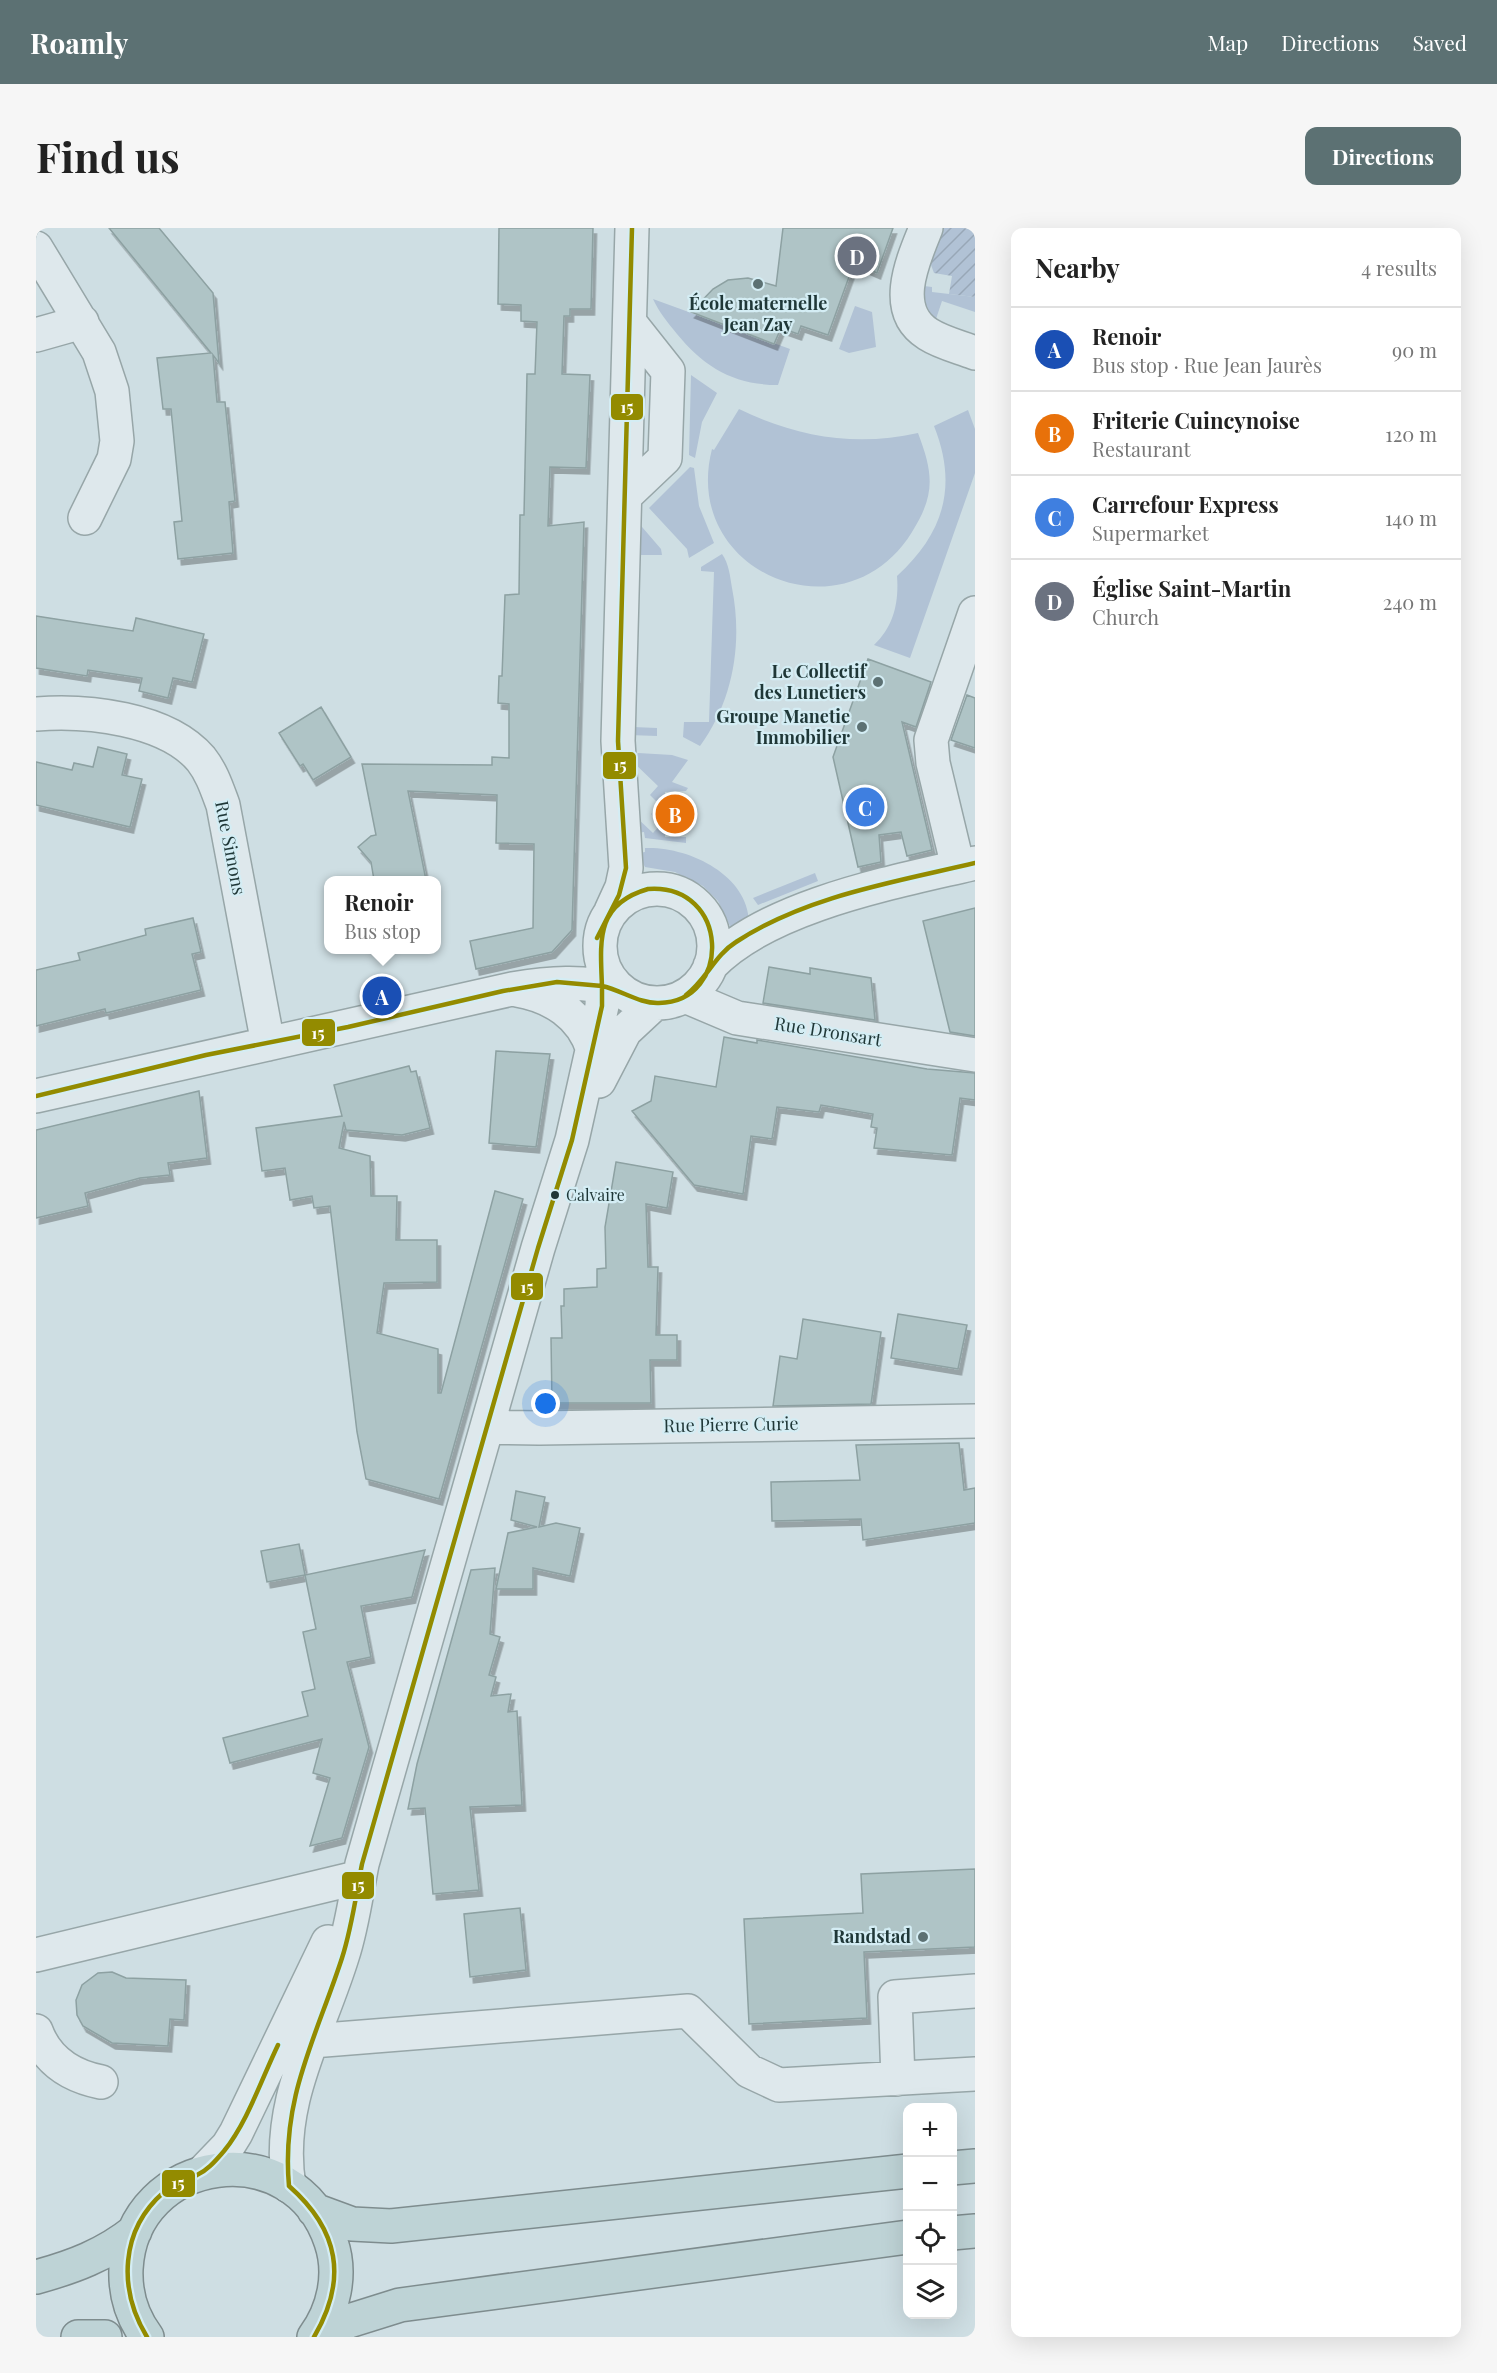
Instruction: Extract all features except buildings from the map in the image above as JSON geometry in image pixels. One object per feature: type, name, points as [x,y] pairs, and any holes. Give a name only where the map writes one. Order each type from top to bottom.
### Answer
[{"type":"highway","points":[[957,2168],[975,2166]]},
{"type":"highway","points":[[147,2337],[132,2311],[126,2288],[127,2253],[146,2211],[162,2194],[182,2181],[203,2172],[247,2170],[269,2176],[289,2186],[314,2210],[330,2240],[336,2274],[330,2309],[316,2337]]},
{"type":"highway","points":[[314,2210],[352,2224],[376,2227],[903,2172]]},
{"type":"highway","points":[[36,2277],[65,2269],[102,2254],[135,2231]]},
{"type":"highway","points":[[957,2233],[975,2231]]},
{"type":"highway","points":[[316,2337],[367,2314],[400,2305],[903,2238]]},
{"type":"highway","points":[[78,2337],[105,2337]]},
{"type":"street","points":[[289,2186],[284,2153],[287,2123],[295,2089],[342,1957],[359,1871],[572,1140],[609,981],[599,950],[606,922],[622,886],[626,868],[618,747],[632,228]]},
{"type":"street","points":[[926,228],[908,284],[909,309],[914,320],[927,334],[975,353]]},
{"type":"street","points":[[36,248],[82,322],[108,372],[112,391],[117,441],[108,475],[85,518]]},
{"type":"street","points":[[36,335],[82,322]]},
{"type":"street","points":[[572,1140],[616,1045],[633,1022],[703,980],[711,966],[734,944],[768,926],[864,890],[966,865],[933,763],[931,740],[975,613]]},
{"type":"street","name":"Rue Simons","points":[[36,714],[65,711],[94,714],[157,730],[190,749],[210,771],[223,806],[268,1044]]},
{"type":"street","points":[[512,989],[566,965],[588,948],[625,898],[641,891],[668,890],[685,896],[699,907],[709,922],[714,939],[711,966]]},
{"type":"street","points":[[36,1096],[206,1056],[512,989],[551,983],[609,981],[640,1001],[670,999]]},
{"type":"street","points":[[512,989],[538,995],[563,1009],[580,1022],[593,1050]]},
{"type":"street","name":"Rue Dronsart","points":[[670,999],[737,1018],[975,1055]]},
{"type":"street","name":"Rue Pierre Curie","points":[[487,1426],[538,1428],[975,1421]]},
{"type":"street","points":[[36,1955],[359,1871]]},
{"type":"street","points":[[203,2172],[228,2146],[236,2133],[333,1933],[359,1871]]},
{"type":"street","points":[[898,2079],[895,1996],[975,1991]]},
{"type":"street","points":[[312,2041],[687,2011],[749,2071],[779,2085],[975,2074]]},
{"type":"street","points":[[36,2031],[46,2051],[57,2063],[84,2079],[101,2082]]},
{"type":"shaded area","points":[[939,228],[975,228],[975,297],[949,294],[952,276],[934,273],[928,257]]},
{"type":"shaded area","points":[[916,285],[932,287],[932,292],[975,297],[975,312],[942,301],[933,328]]},
{"type":"shaded area","points":[[653,299],[790,349],[778,385],[747,382],[709,365],[687,346]]},
{"type":"shaded area","points":[[855,306],[872,312],[876,347],[849,353],[839,349]]},
{"type":"shaded area","points":[[691,375],[717,393],[702,422],[695,458],[689,455]]},
{"type":"shaded area","points":[[739,409],[782,427],[827,437],[872,439],[918,433],[929,473],[930,484],[925,507],[912,532],[883,565],[848,582],[811,586],[775,578],[744,558],[720,530],[709,493],[712,449],[714,450]]},
{"type":"shaded area","points":[[968,410],[975,429],[975,473],[910,658],[874,645],[891,622],[894,613],[897,576],[926,543],[936,525],[942,507],[945,469],[934,426]]},
{"type":"shaded area","points":[[690,467],[694,468],[699,506],[714,543],[689,558],[687,549],[649,508]]},
{"type":"shaded area","points":[[636,520],[661,549],[662,555],[639,555],[633,727],[657,728],[657,736],[629,735]]},
{"type":"shaded area","points":[[722,554],[729,570],[735,609],[735,650],[728,691],[711,729],[700,746],[683,737],[684,722],[709,722],[714,572],[701,571],[701,567]]},
{"type":"shaded area","points":[[638,753],[672,755],[688,760],[672,782],[688,788],[686,791],[665,792],[665,837],[686,837],[686,843],[645,838],[644,832],[637,833],[636,817],[653,833],[661,824],[651,814],[660,805],[650,795],[658,786],[631,760]]},
{"type":"shaded area","points":[[645,848],[679,852],[712,866],[727,877],[738,890],[746,905],[749,922],[735,927],[730,926],[718,901],[703,886],[675,872],[645,867],[638,853],[645,852]]},
{"type":"shaded area","points":[[815,873],[818,881],[758,905],[753,898]]},
{"type":"transit line","name":"15","points":[[597,938],[619,895],[626,868],[618,741],[632,228]]},
{"type":"transit line","name":"15","points":[[686,995],[729,947],[763,926],[852,892],[975,863]]},
{"type":"transit line","name":"15","points":[[648,889],[675,892],[695,904],[707,922],[712,943],[710,965],[700,984],[683,998],[659,1003],[645,1001],[602,986],[602,939],[610,914],[631,896],[648,889]]},
{"type":"transit line","name":"15","points":[[36,1096],[206,1055],[348,1027],[503,991],[557,982],[602,986]]},
{"type":"transit line","name":"15","points":[[289,2186],[288,2154],[295,2096],[345,1946],[362,1864],[538,1248],[572,1140],[602,1006],[602,986]]},
{"type":"transit line","name":"15","points":[[147,2337],[131,2299],[128,2280],[128,2261],[139,2224],[149,2207],[164,2192],[205,2170],[224,2151],[247,2114],[278,2045]]},
{"type":"transit line","name":"15","points":[[289,2186],[319,2220],[328,2238],[333,2256],[334,2275],[331,2295],[325,2316],[314,2337]]},
{"type":"place","name":"Église Saint-Martin","points":[[857,256]]},
{"type":"place","name":"École maternelle Jean Zay","points":[[758,284]]},
{"type":"place","name":"Le Collectif des Lunetiers","points":[[878,682]]},
{"type":"place","name":"Groupe Manetie Immobilier","points":[[862,727]]},
{"type":"place","name":"Carrefour Express","points":[[865,807]]},
{"type":"place","name":"Friterie Cuincynoise","points":[[675,814]]},
{"type":"place","name":"Renoir","points":[[382,996]]},
{"type":"place","name":"Calvaire","points":[[555,1195]]},
{"type":"place","name":"Randstad","points":[[923,1937]]}]
